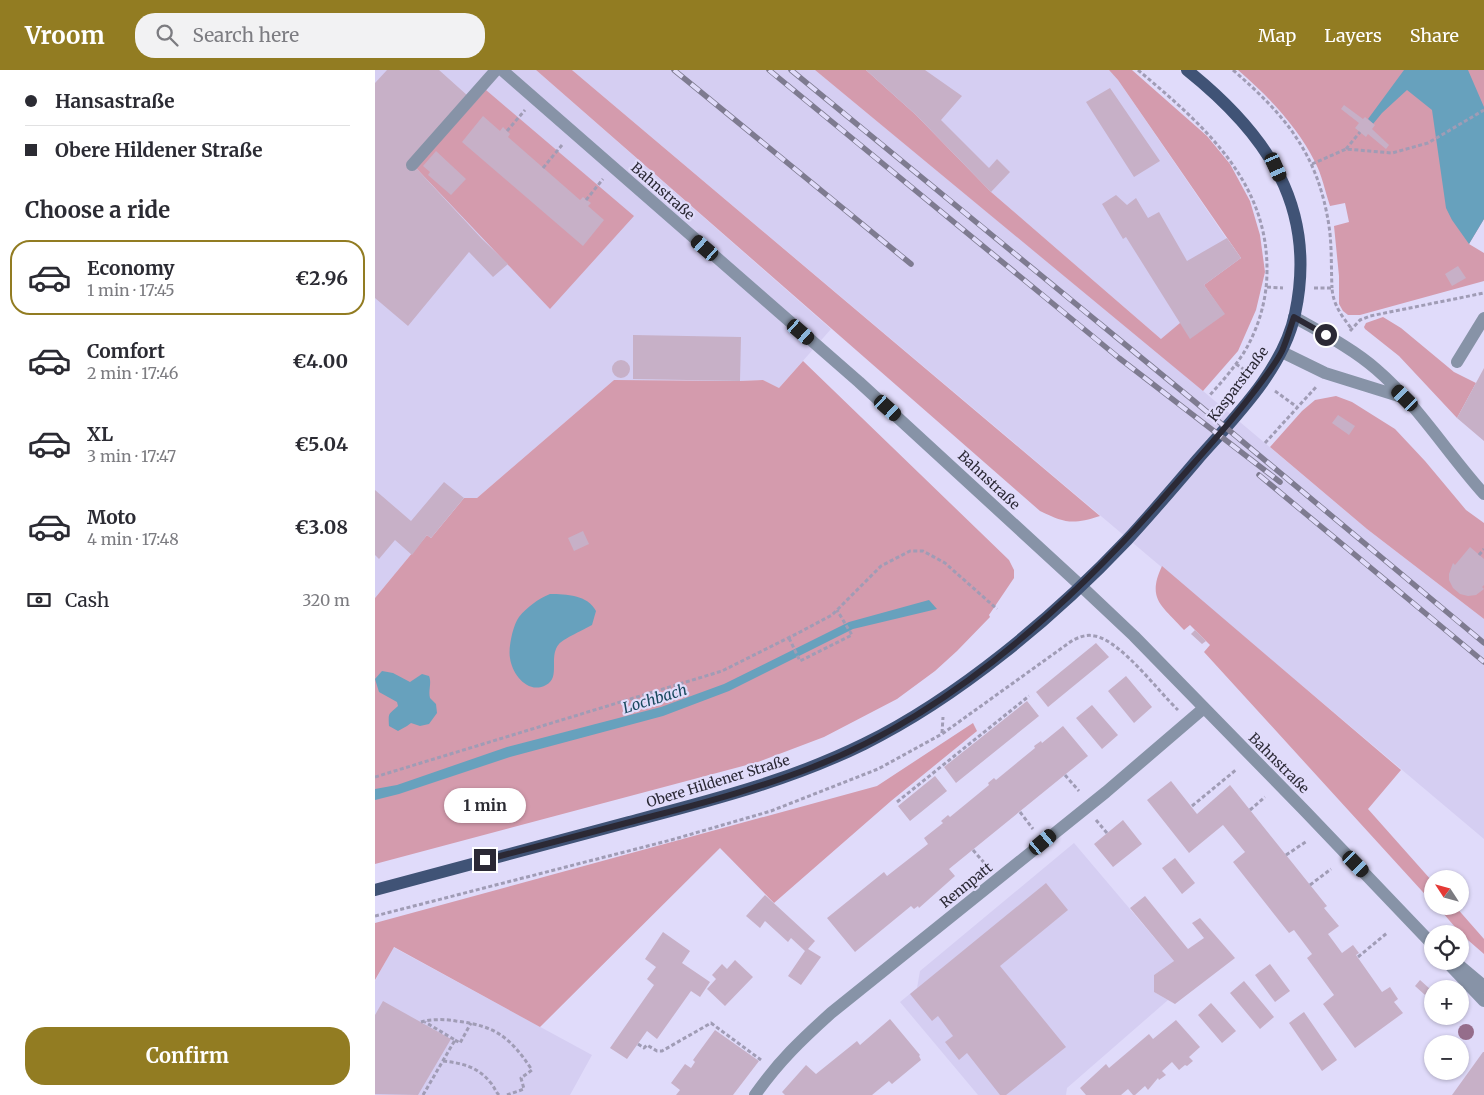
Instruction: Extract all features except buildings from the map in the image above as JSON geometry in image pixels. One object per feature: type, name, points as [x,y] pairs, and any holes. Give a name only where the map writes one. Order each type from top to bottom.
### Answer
[{"type":"main road","name":"Kasparstraße","points":[[1081,586],[1127,540],[1235,417],[1282,352],[1294,317],[1301,266],[1297,227],[1290,198],[1276,167],[1261,142],[1241,120],[1187,70]]},
{"type":"main road","name":"Obere Hildener Straße","points":[[375,890],[742,792],[814,767],[866,743],[945,697],[1004,652],[1081,586]]},
{"type":"street","points":[[413,165],[496,70]]},
{"type":"street","name":"Bahnstraße","points":[[502,70],[859,382],[1081,586],[1204,708],[1424,935]]},
{"type":"street","points":[[1294,317],[1342,344],[1375,368],[1405,398],[1484,494]]},
{"type":"street","points":[[1457,362],[1484,318]]},
{"type":"street","points":[[1282,352],[1325,373],[1405,398]]},
{"type":"street","name":"Rennpatt","points":[[755,1095],[794,1046],[831,1013],[1090,804],[1190,722],[1204,708]]},
{"type":"street","points":[[1455,970],[1484,1001]]},
{"type":"street","points":[[1465,970],[1484,986]]},
{"type":"path","points":[[1138,70],[1184,109],[1224,152],[1247,186],[1258,212],[1265,237],[1267,287],[1256,327],[1243,353],[1209,396]]},
{"type":"path","points":[[1233,70],[1258,92],[1282,118],[1312,164],[1324,202],[1329,229],[1333,298],[1339,312],[1351,329],[1360,320],[1371,316],[1484,293]]},
{"type":"path","points":[[507,131],[535,98]]},
{"type":"path","points":[[1346,149],[1392,153],[1428,143],[1484,110]]},
{"type":"path","points":[[543,168],[573,132]]},
{"type":"path","points":[[1312,164],[1346,149],[1360,132]]},
{"type":"path","points":[[586,200],[613,167]]},
{"type":"path","points":[[1299,288],[1332,288]]},
{"type":"path","points":[[1262,382],[1297,407]]},
{"type":"path","points":[[1265,443],[1315,389]]},
{"type":"path","points":[[1479,555],[1484,549]]},
{"type":"path","points":[[375,777],[722,671],[831,615],[881,566],[910,551],[923,551],[945,563],[997,609]]},
{"type":"path","points":[[789,638],[800,661],[852,635],[837,610]]},
{"type":"path","points":[[375,916],[680,838],[771,811],[869,773],[942,734],[1073,640],[1085,635],[1096,636],[1119,649],[1190,722]]},
{"type":"path","points":[[897,802],[1029,696]]},
{"type":"path","points":[[1192,806],[1237,769]]},
{"type":"path","points":[[1065,774],[1090,804]]},
{"type":"path","points":[[1250,810],[1265,797]]},
{"type":"path","points":[[1020,812],[1043,842]]},
{"type":"path","points":[[1286,855],[1307,841]]},
{"type":"path","points":[[973,850],[997,879]]},
{"type":"path","points":[[1310,885],[1331,869]]},
{"type":"path","points":[[1357,957],[1387,934]]},
{"type":"path","points":[[471,1022],[460,1043],[422,1022],[450,1020],[471,1022],[490,1028],[507,1039],[515,1046],[532,1070],[521,1078],[524,1089],[507,1095]]},
{"type":"path","points":[[638,1044],[645,1048],[647,1045],[657,1051],[662,1051],[711,1023],[774,1069]]},
{"type":"path","points":[[423,1095],[455,1040]]},
{"type":"path","points":[[443,1061],[468,1065],[483,1074],[499,1095]]},
{"type":"shaded area","points":[[375,70],[536,70],[831,329],[779,388],[763,380],[614,380],[477,498],[463,498],[431,538],[427,535],[375,598]]},
{"type":"shaded area","points":[[536,70],[572,70],[1100,516],[1075,522],[1056,518],[1040,511]]},
{"type":"shaded area","points":[[572,70],[815,70],[1152,348],[1367,529],[1484,619],[1484,839]]},
{"type":"shaded area","points":[[815,70],[866,70],[916,115],[991,192],[1161,339],[1180,323],[1224,314],[1204,285],[1241,258],[1118,80],[1109,70],[1132,70],[1207,136],[1230,164],[1250,201],[1260,235],[1265,272],[1256,310],[1238,351],[1203,391]]},
{"type":"shaded area","points":[[866,70],[1109,70],[1118,80],[1259,286],[1237,319],[1183,358],[991,192],[916,115]]},
{"type":"shaded area","points":[[1238,70],[1484,70],[1484,219],[1469,244],[1484,253],[1484,281],[1360,315],[1348,315],[1343,311],[1339,304],[1339,276],[1334,226],[1349,222],[1345,203],[1330,206],[1322,178],[1300,136],[1271,101]]},
{"type":"shaded area","points":[[486,90],[634,216],[550,309],[416,168]]},
{"type":"shaded area","points":[[1383,317],[1401,328],[1454,372],[1476,383],[1457,418],[1399,356],[1365,329],[1366,323]]},
{"type":"shaded area","points":[[803,361],[1009,560],[1014,570],[1014,578],[989,615],[990,617],[935,671],[897,699],[824,737],[758,762],[375,864],[375,598],[427,535],[431,538],[464,498],[477,498],[614,380],[763,380],[779,388]]},
{"type":"shaded area","points":[[1336,396],[1352,402],[1395,429],[1466,510],[1484,523],[1484,619],[1367,529],[1270,447],[1302,411],[1315,400]]},
{"type":"shaded area","points":[[1162,566],[1401,770],[1368,809],[1424,872],[1424,893],[1204,652],[1210,645],[1190,625],[1184,630],[1164,608],[1156,595],[1157,578]]},
{"type":"shaded area","points":[[973,723],[977,731],[891,801],[774,903],[720,848],[540,1027],[394,947],[375,980],[375,923],[877,786]]},
{"type":"shaded area","points":[[1074,843],[1174,961],[1154,975],[1154,992],[1168,1000],[1067,1088],[1066,1095],[978,1095],[900,1002],[917,988],[920,971]]},
{"type":"shaded area","points":[[1445,915],[1463,915],[1484,939],[1484,954],[1469,941],[1469,925],[1453,925]]},
{"type":"shaded area","points":[[393,947],[592,1055],[570,1095],[375,1095],[375,981]]},
{"type":"water","points":[[1404,70],[1468,70],[1484,107],[1484,219],[1469,244],[1446,208],[1432,110],[1407,90],[1373,124],[1368,119]]},
{"type":"water","points":[[550,594],[576,596],[588,602],[596,611],[592,625],[559,644],[554,655],[554,672],[550,681],[546,685],[533,687],[522,681],[514,670],[510,658],[510,643],[519,617],[541,598]]},
{"type":"water","points":[[929,600],[937,609],[853,629],[729,691],[663,716],[510,757],[399,794],[375,800],[375,789],[397,785],[507,747],[661,707],[724,684],[849,622]]},
{"type":"water","points":[[382,671],[393,673],[410,682],[422,674],[429,676],[430,698],[436,704],[437,713],[429,724],[420,726],[411,723],[398,731],[389,726],[390,714],[398,706],[397,702],[379,692],[375,679]]},
{"type":"railway","points":[[674,70],[911,264]]},
{"type":"railway","points":[[769,70],[1119,358],[1280,482]]},
{"type":"railway","points":[[791,70],[1194,401],[1484,643]]},
{"type":"railway","points":[[1259,475],[1484,662]]},
{"type":"route","points":[[485,860],[742,792],[814,767],[866,743],[945,697],[1046,618],[1127,540],[1235,417],[1262,382],[1282,352],[1294,317],[1326,335]]},
{"type":"water label","name":"Lochbach","points":[[655,699]]}]
